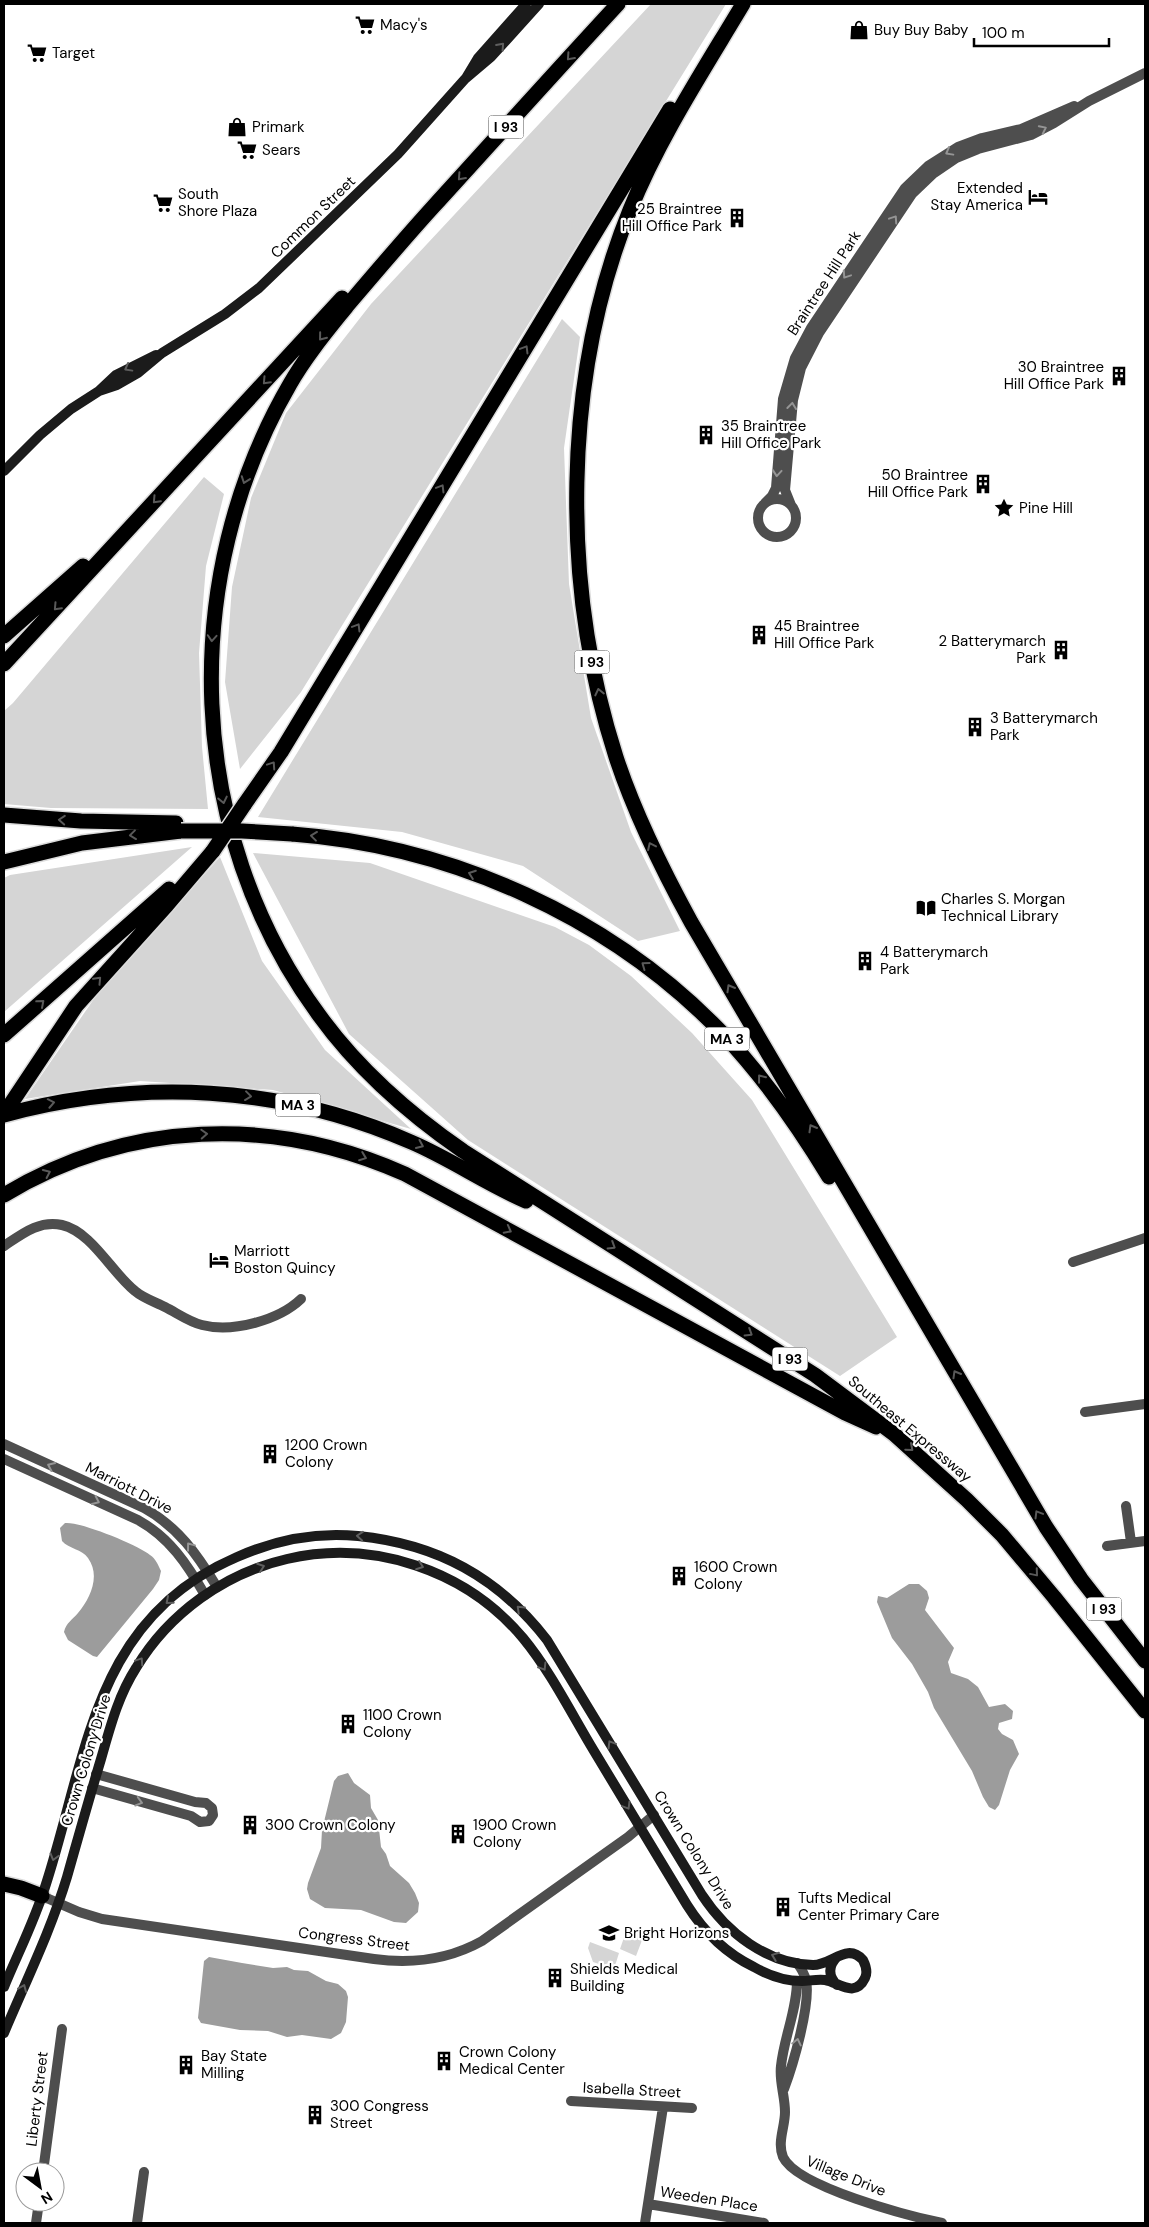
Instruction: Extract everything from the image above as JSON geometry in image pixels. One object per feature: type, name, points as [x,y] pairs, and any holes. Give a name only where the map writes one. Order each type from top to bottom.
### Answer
[{"type":"highway","points":[[603,21],[612,4]]},
{"type":"highway","name":"I 93","points":[[571,1220],[477,1160],[422,1122],[373,1078],[328,1028],[288,969],[259,910],[238,855],[220,783],[212,717],[212,634],[221,568],[242,488],[268,426],[298,370],[327,331],[409,233],[618,4]]},
{"type":"highway","name":"I 93","points":[[743,4],[661,145],[642,183],[618,244],[601,304],[588,368],[578,451],[577,533],[584,614],[595,679],[610,734],[633,804],[656,857],[691,922],[1058,1547],[1145,1661]]},
{"type":"highway","points":[[4,1114],[76,1006],[167,905],[212,848],[281,752],[690,75],[722,38]]},
{"type":"highway","points":[[4,664],[367,271],[409,233]]},
{"type":"highway","points":[[4,636],[83,566],[126,533]]},
{"type":"highway","points":[[4,815],[181,827]]},
{"type":"highway","name":"MA 3","points":[[4,862],[82,842],[181,827],[292,834],[342,840],[391,849],[471,873],[556,910],[599,934],[634,957],[699,1010],[748,1062],[792,1121],[842,1196],[881,1246]]},
{"type":"highway","points":[[4,1035],[143,914],[212,848]]},
{"type":"highway","name":"MA 3","points":[[4,1114],[75,1099],[140,1092],[206,1092],[271,1100],[335,1114],[398,1136],[450,1160],[515,1196],[571,1220]]},
{"type":"highway","points":[[4,1196],[36,1178],[78,1159],[112,1148],[160,1138],[204,1134],[238,1134],[280,1137],[326,1146],[362,1157],[405,1174],[845,1413],[894,1434]]},
{"type":"highway","name":"Southeast Expressway","points":[[571,1220],[815,1376],[894,1434],[967,1500],[1013,1548],[1145,1712]]},
{"type":"highway","points":[[4,1884],[42,1896]]},
{"type":"street","name":"Common Street","points":[[465,79],[474,63],[526,4]]},
{"type":"street","name":"Common Street","points":[[4,471],[55,422],[99,391],[133,376],[162,353],[240,304],[281,269],[398,154],[465,79],[491,58],[539,4]]},
{"type":"street","points":[[996,140],[1030,135],[1054,123],[1089,101],[1145,73]]},
{"type":"street","name":"Braintree Hill Park","points":[[996,140],[956,158],[934,173],[917,189],[898,214],[810,347],[798,376],[792,407],[785,490],[796,514],[794,525],[785,535],[775,537],[766,533],[759,523],[759,511],[776,488],[782,406],[787,381],[795,358],[806,336],[910,182],[946,153],[969,142],[996,140]]},
{"type":"street","points":[[765,503],[776,499],[786,501],[792,505]]},
{"type":"street","points":[[4,1246],[39,1225],[54,1224],[68,1227],[87,1241],[135,1291],[196,1323],[207,1326],[233,1326],[263,1321],[284,1313],[301,1299]]},
{"type":"street","points":[[1073,1262],[1145,1238]]},
{"type":"street","points":[[1085,1412],[1145,1404]]},
{"type":"street","name":"Marriott Drive","points":[[4,1444],[156,1515],[172,1526],[185,1540],[217,1587]]},
{"type":"street","name":"Marriott Drive","points":[[4,1459],[154,1530],[175,1548],[205,1594]]},
{"type":"street","points":[[1126,1506],[1132,1542]]},
{"type":"street","name":"Crown Colony Drive","points":[[4,1988],[42,1896],[95,1714],[112,1674],[130,1644],[153,1615],[196,1579],[208,1572],[234,1558],[268,1545],[328,1535],[372,1537],[406,1543],[433,1552],[464,1567],[507,1597],[532,1621],[547,1640],[707,1902],[725,1925],[762,1951],[797,1963],[822,1964],[846,1953],[860,1956],[865,1963],[866,1972],[862,1983],[856,1987],[844,1989],[824,1980],[802,1981],[775,1976],[753,1967],[730,1953],[711,1938],[687,1905],[533,1651],[503,1618],[483,1600],[456,1582],[426,1569],[394,1559],[353,1553],[328,1553],[295,1557],[265,1565],[205,1594],[166,1628],[135,1668],[118,1704],[58,1903],[4,2033]]},
{"type":"street","points":[[1107,1546],[1145,1540]]},
{"type":"street","points":[[92,1788],[191,1816],[197,1820],[206,1822],[213,1815],[211,1806],[202,1802],[195,1802],[96,1774]]},
{"type":"street","points":[[197,1820],[194,1810],[202,1802]]},
{"type":"street","name":"Congress Street","points":[[42,1896],[86,1914],[113,1921],[374,1959],[418,1961],[458,1952],[482,1942],[640,1828],[654,1815]]},
{"type":"street","points":[[837,1985],[832,1979],[830,1971],[832,1964],[838,1956]]},
{"type":"street","points":[[797,1963],[802,1981]]},
{"type":"street","name":"Village Drive","points":[[802,1981],[781,2064],[785,2112],[781,2147],[784,2159],[792,2169],[809,2179],[860,2200],[942,2223]]},
{"type":"street","name":"Liberty Street","points":[[44,2162],[62,2029]]},
{"type":"street","name":"Isabella Street","points":[[571,2101],[692,2108]]},
{"type":"street","points":[[645,2223],[663,2107]]},
{"type":"street","points":[[137,2223],[144,2172]]},
{"type":"street","name":"Weeden Place","points":[[648,2204],[764,2223]]},
{"type":"shaded area","points":[[651,4],[726,4],[301,692],[240,769],[225,682],[232,587],[251,498],[286,413],[371,304]]},
{"type":"shaded area","points":[[562,319],[580,337],[564,448],[569,584],[591,718],[631,832],[680,931],[638,941],[523,866],[402,832],[258,817]]},
{"type":"shaded area","points":[[204,477],[224,494],[206,566],[199,653],[202,747],[208,809],[51,808],[4,804],[4,711],[13,703]]},
{"type":"shaded area","points":[[192,847],[4,1012],[4,878],[10,875]]},
{"type":"shaded area","points":[[253,853],[370,863],[555,927],[589,945],[631,976],[692,1033],[752,1100],[897,1337],[840,1376],[468,1140],[349,1034]]},
{"type":"shaded area","points":[[220,857],[262,961],[325,1050],[411,1129],[273,1090],[140,1081],[25,1099],[98,993]]},
{"type":"shaded area","points":[[65,1523],[72,1523],[108,1534],[134,1546],[152,1557],[157,1562],[161,1571],[159,1580],[153,1589],[97,1657],[68,1640],[64,1632],[86,1601],[94,1580],[94,1572],[88,1558],[62,1541],[60,1528]]},
{"type":"shaded area","points":[[909,1584],[919,1584],[927,1591],[929,1598],[925,1610],[954,1648],[948,1662],[951,1673],[968,1679],[978,1687],[989,1707],[1005,1704],[1013,1711],[1012,1719],[999,1723],[998,1729],[1002,1734],[1013,1740],[1019,1754],[1010,1770],[999,1805],[995,1810],[989,1807],[983,1797],[972,1771],[934,1708],[928,1692],[912,1664],[892,1638],[877,1602],[878,1596],[887,1598]]},
{"type":"shaded area","points":[[348,1773],[354,1783],[370,1795],[371,1808],[378,1820],[381,1847],[386,1854],[390,1866],[409,1883],[419,1903],[418,1912],[406,1923],[394,1922],[361,1910],[325,1908],[310,1899],[307,1889],[308,1883],[321,1848],[322,1830],[334,1781],[338,1776]]},
{"type":"shaded area","points":[[628,1926],[643,1931],[644,1935],[636,1956],[620,1949]]},
{"type":"shaded area","points":[[590,1942],[619,1953],[614,1969],[593,1962],[588,1948]]},
{"type":"shaded area","points":[[209,1957],[273,1968],[287,1967],[294,1970],[308,1971],[326,1981],[338,1984],[346,1991],[348,1997],[346,2022],[341,2033],[331,2039],[302,2035],[287,2037],[268,2031],[240,2030],[201,2023],[198,2018],[204,1961]]},
{"type":"place","name":"Macy's","points":[[365,25]]},
{"type":"place","name":"Buy Buy Baby","points":[[859,30]]},
{"type":"place","name":"Target","points":[[37,53]]},
{"type":"place","name":"Primark","points":[[237,127]]},
{"type":"place","name":"Sears","points":[[247,150]]},
{"type":"place","name":"Extended Stay America","points":[[1038,197]]},
{"type":"place","name":"South Shore Plaza","points":[[163,203]]},
{"type":"place","name":"25 Braintree Hill Office Park","points":[[737,218]]},
{"type":"place","name":"30 Braintree Hill Office Park","points":[[1119,376]]},
{"type":"place","name":"35 Braintree Hill Office Park","points":[[706,435]]},
{"type":"place","name":"50 Braintree Hill Office Park","points":[[983,484]]},
{"type":"place","name":"Pine Hill","points":[[1004,508]]},
{"type":"place","name":"45 Braintree Hill Office Park","points":[[759,635]]},
{"type":"place","name":"2 Batterymarch Park","points":[[1061,650]]},
{"type":"place","name":"3 Batterymarch Park","points":[[975,727]]},
{"type":"place","name":"Charles S. Morgan Technical Library","points":[[926,908]]},
{"type":"place","name":"4 Batterymarch Park","points":[[865,961]]},
{"type":"place","name":"Marriott Boston Quincy","points":[[219,1260]]},
{"type":"place","name":"1200 Crown Colony","points":[[270,1454]]},
{"type":"place","name":"1600 Crown Colony","points":[[679,1576]]},
{"type":"place","name":"1100 Crown Colony","points":[[348,1724]]},
{"type":"place","name":"300 Crown Colony","points":[[250,1825]]},
{"type":"place","name":"1900 Crown Colony","points":[[458,1834]]},
{"type":"place","name":"Tufts Medical Center Primary Care","points":[[783,1907]]},
{"type":"place","name":"Bright Horizons","points":[[609,1933]]},
{"type":"place","name":"Shields Medical Building","points":[[555,1978]]},
{"type":"place","name":"Crown Colony Medical Center","points":[[444,2061]]},
{"type":"place","name":"Bay State Milling","points":[[186,2065]]},
{"type":"place","name":"300 Congress Street","points":[[315,2115]]}]
